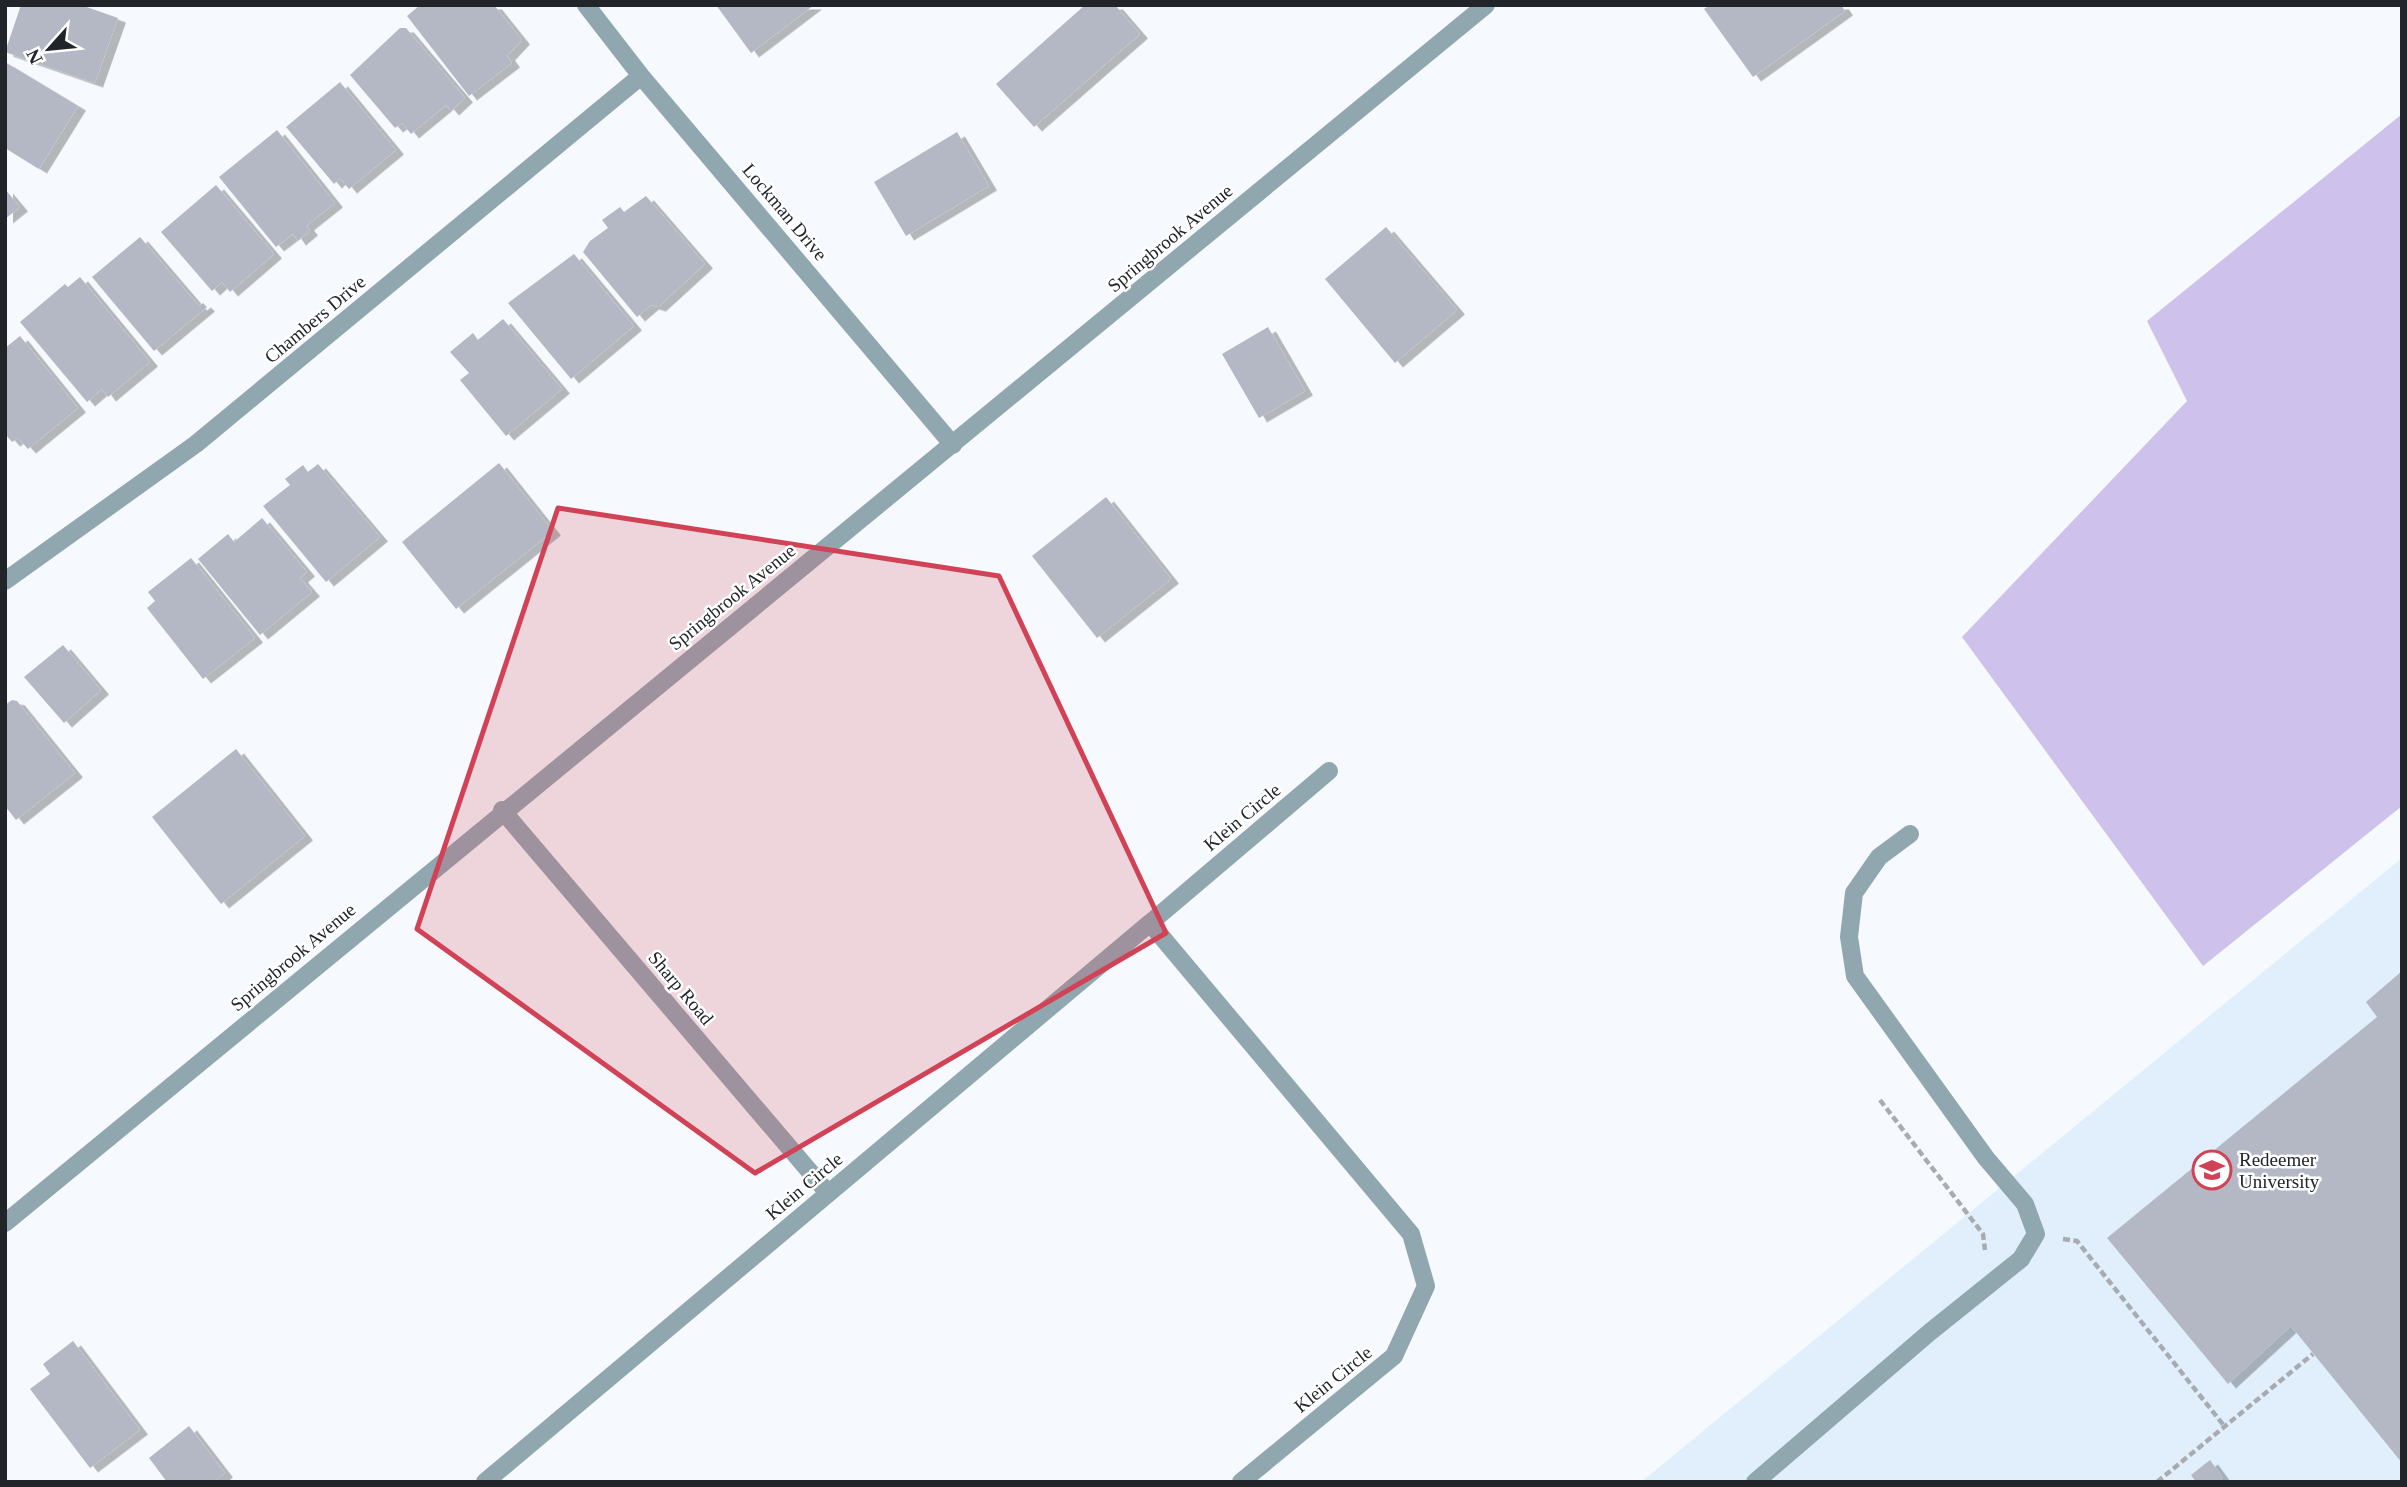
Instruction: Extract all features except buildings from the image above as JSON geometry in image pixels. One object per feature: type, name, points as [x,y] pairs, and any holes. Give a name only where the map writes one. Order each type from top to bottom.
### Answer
[{"type":"street","name":"Lockman Drive","points":[[586,5],[641,76],[953,445]]},
{"type":"street","name":"Springbrook Avenue","points":[[5,1223],[502,810],[953,445],[1486,5]]},
{"type":"street","name":"Chambers Drive","points":[[5,581],[196,444],[641,76]]},
{"type":"street","name":"Klein Circle","points":[[485,1482],[1329,771]]},
{"type":"street","name":"Sharp Road","points":[[502,810],[828,1193]]},
{"type":"street","points":[[1755,1482],[1930,1332],[2021,1259],[2036,1234],[2025,1204],[1986,1158],[1855,976],[1849,937],[1854,893],[1879,857],[1910,834]]},
{"type":"street","name":"Klein Circle","points":[[1150,923],[1411,1234],[1426,1286],[1394,1356],[1241,1482]]},
{"type":"path","points":[[1880,1100],[1983,1234],[1986,1248],[1981,1261]]},
{"type":"path","points":[[2036,1234],[2077,1241],[2225,1427]]},
{"type":"path","points":[[2157,1482],[2314,1354]]},
{"type":"highlighted area","points":[[558,508],[999,576],[1166,933],[755,1173],[417,929]]},
{"type":"shaded area","points":[[2402,114],[2402,806],[2203,966],[1962,637],[2187,401],[2147,321]]},
{"type":"shaded area","name":"Redeemer University","points":[[2402,858],[2402,1482],[1641,1482]]},
{"type":"place","name":"Redeemer University","points":[[2212,1170]]}]
